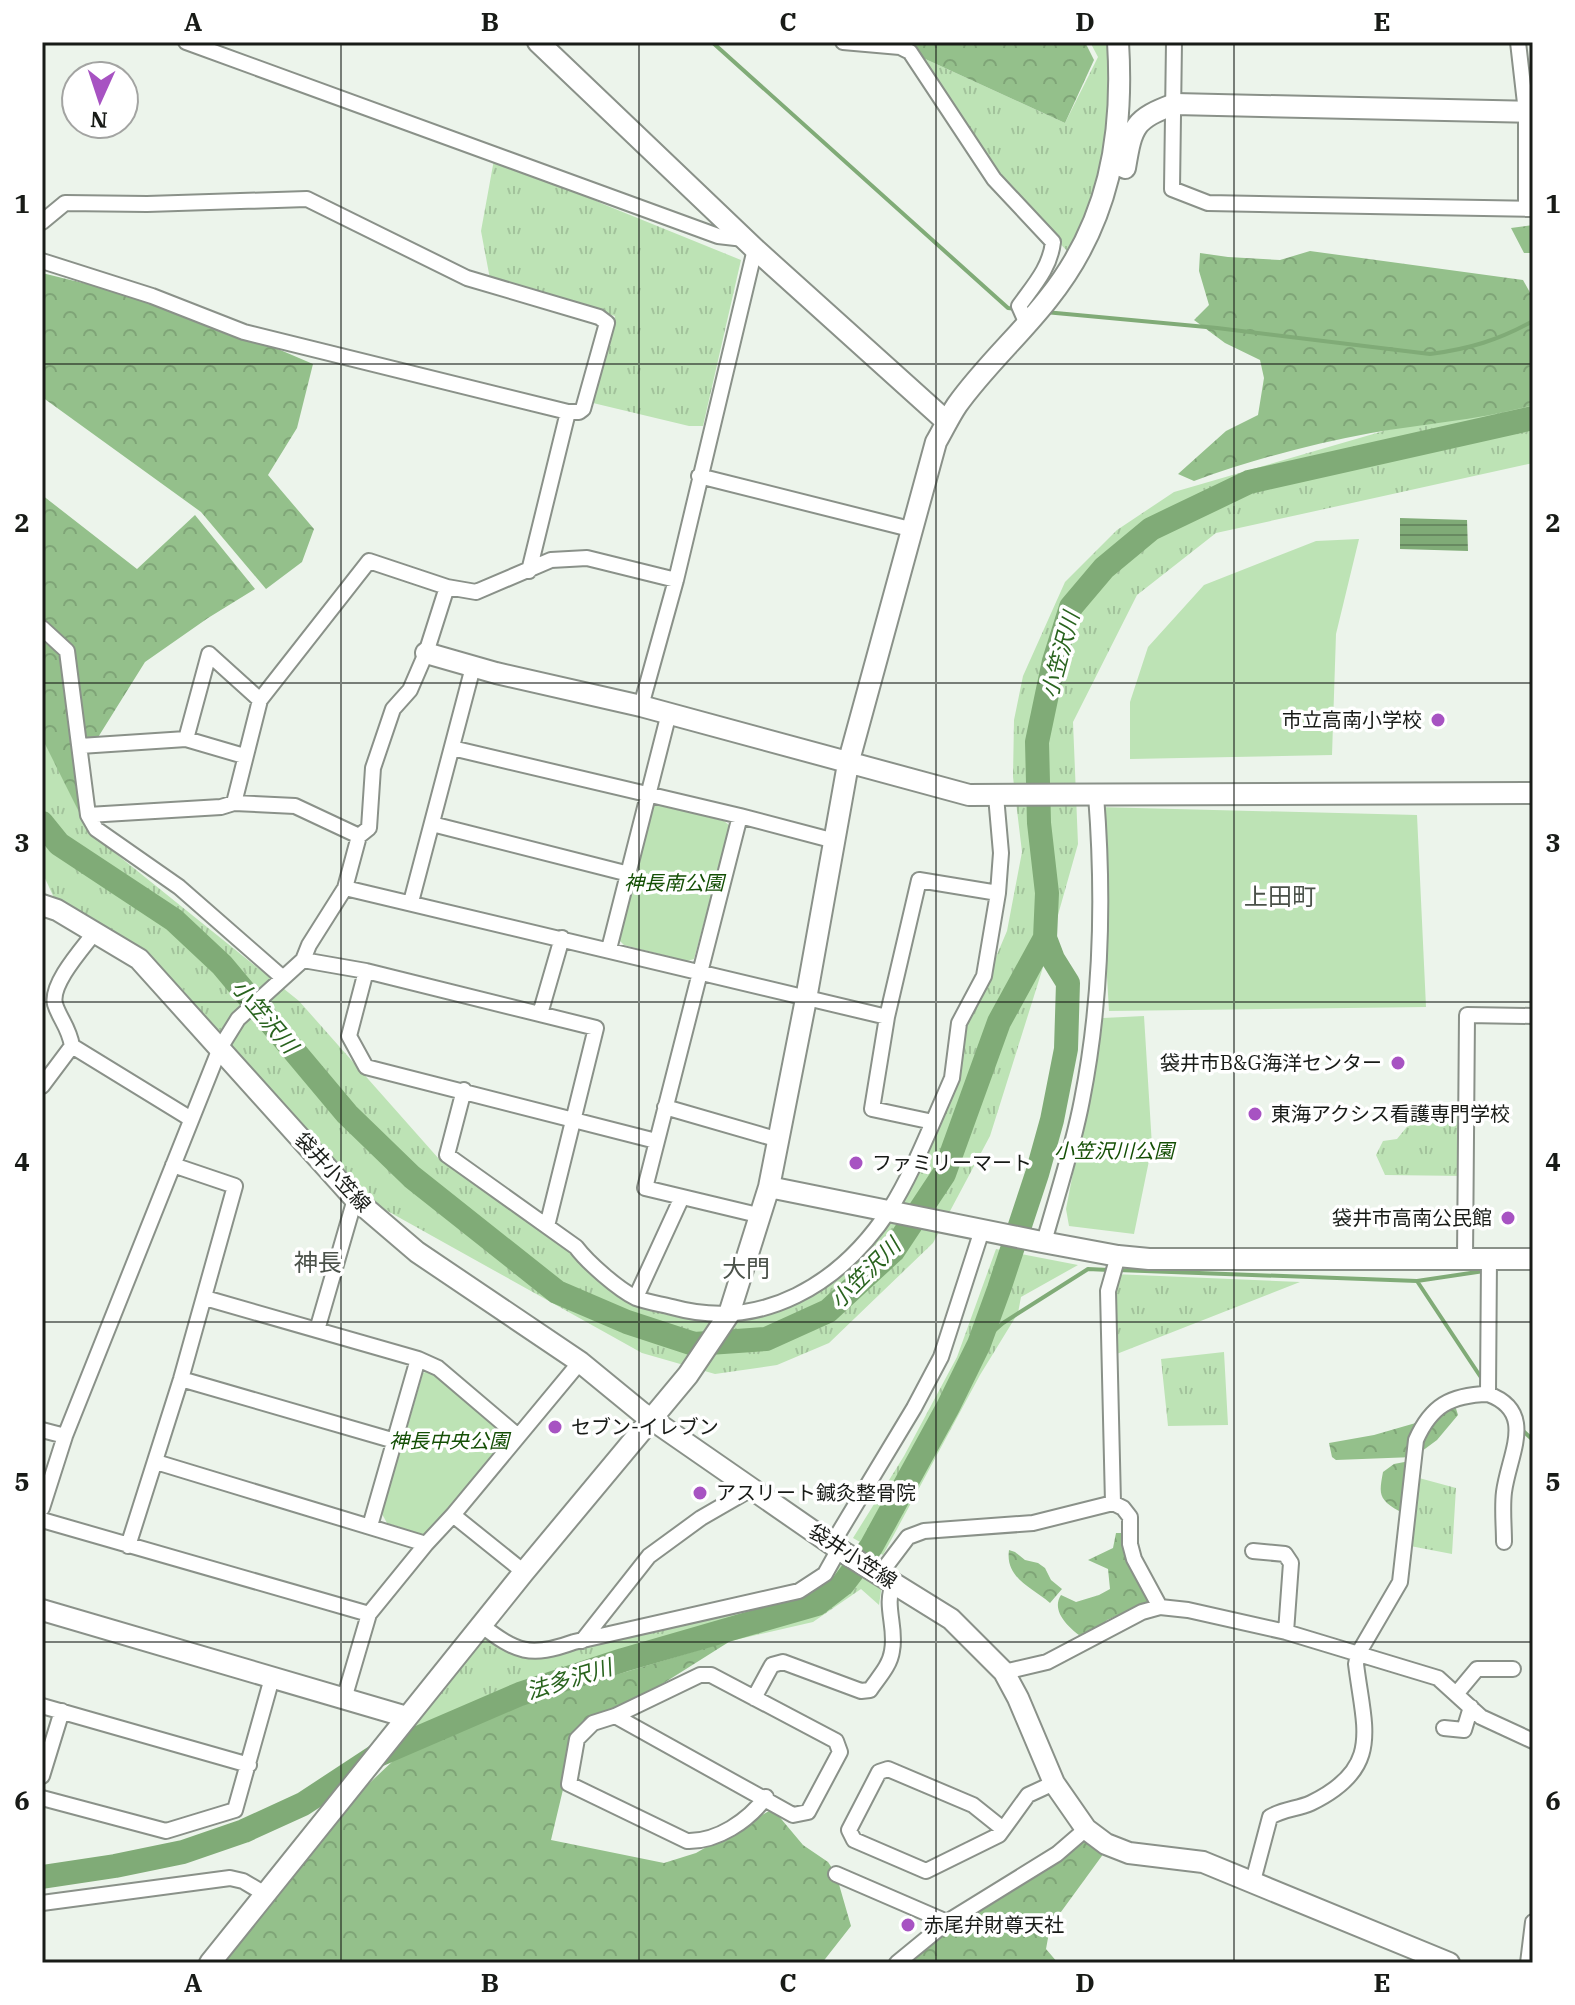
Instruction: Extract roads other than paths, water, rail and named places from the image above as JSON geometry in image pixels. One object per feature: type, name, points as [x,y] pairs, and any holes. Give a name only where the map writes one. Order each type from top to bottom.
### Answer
[{"type":"street","points":[[186,42],[718,236],[750,244]]},
{"type":"street","points":[[538,42],[750,244],[947,422]]},
{"type":"street","points":[[843,42],[900,47],[910,52],[994,179],[1053,242],[1052,254],[1044,272],[1019,306],[1027,324]]},
{"type":"street","points":[[210,1963],[524,1572],[688,1375],[728,1316],[769,1187],[848,764],[936,442],[976,380],[1049,299],[1082,249],[1112,170],[1118,126],[1118,42]]},
{"type":"street","points":[[1174,42],[1172,189],[1208,203],[1530,209],[1529,112],[1518,42]]},
{"type":"street","points":[[1098,211],[1116,194],[1124,178],[1136,125],[1149,113],[1175,104],[1529,112]]},
{"type":"street","points":[[42,222],[65,203],[307,199],[467,278],[599,317],[607,323],[583,409],[568,412],[244,332],[152,296],[42,261]]},
{"type":"street","points":[[641,706],[676,580],[750,244]]},
{"type":"street","points":[[529,571],[568,412]]},
{"type":"street","points":[[699,476],[910,529]]},
{"type":"street","points":[[234,803],[260,700],[369,561],[447,587],[476,592],[551,560],[587,558],[676,580]]},
{"type":"street","points":[[42,1508],[65,1436],[220,1048],[238,1019],[303,960],[345,888],[359,836],[369,828],[373,768],[393,709],[410,690],[426,653],[447,587]]},
{"type":"street","points":[[42,628],[67,651],[88,815],[96,829],[179,887],[281,980]]},
{"type":"street","points":[[426,653],[669,713],[969,795],[1533,793]]},
{"type":"street","points":[[186,739],[209,654],[260,700]]},
{"type":"street","points":[[411,902],[473,667]]},
{"type":"street","points":[[609,949],[669,713]]},
{"type":"street","points":[[80,746],[186,739],[244,756]]},
{"type":"street","points":[[452,748],[835,841]]},
{"type":"street","points":[[1040,1241],[1082,1101],[1092,1037],[1102,926],[1092,795]]},
{"type":"street","points":[[464,1090],[447,1155],[576,1247],[586,1261],[636,1297],[681,1310],[728,1316],[767,1309],[797,1296],[828,1275],[860,1246],[892,1210],[952,1078],[959,1023],[984,976],[998,893],[1004,796]]},
{"type":"street","points":[[88,815],[221,807],[234,803],[295,806],[359,836]]},
{"type":"street","points":[[740,816],[645,1188],[762,1216]]},
{"type":"street","points":[[432,824],[629,874]]},
{"type":"street","points":[[933,1122],[872,1109],[887,1017],[919,880],[998,893]]},
{"type":"street","points":[[345,888],[887,1017]]},
{"type":"street","name":"袋井小笠線","points":[[42,905],[57,910],[139,959],[355,1199],[417,1252],[580,1362],[641,1412],[838,1548],[951,1619],[1004,1672],[1054,1783],[1086,1829],[1106,1844],[1129,1853],[1203,1862],[1449,1963]]},
{"type":"street","points":[[42,1086],[72,1046],[69,1030],[55,1003],[56,986],[95,932]]},
{"type":"street","points":[[540,1014],[562,938]]},
{"type":"street","points":[[303,960],[366,971],[596,1028],[547,1226]]},
{"type":"street","points":[[366,971],[349,1036],[366,1067],[656,1141]]},
{"type":"street","points":[[1465,1259],[1467,1015],[1533,1016]]},
{"type":"street","points":[[72,1046],[191,1119]]},
{"type":"street","points":[[665,1107],[779,1140]]},
{"type":"street","points":[[128,1546],[181,1379],[235,1186],[173,1165]]},
{"type":"street","points":[[769,1187],[1118,1256],[1149,1259],[1533,1259]]},
{"type":"street","points":[[636,1297],[682,1197]]},
{"type":"street","points":[[317,1330],[355,1199]]},
{"type":"street","points":[[481,1625],[509,1647],[548,1650],[799,1591],[825,1574],[941,1357],[990,1231]]},
{"type":"street","points":[[1113,1503],[1108,1291],[1118,1256]]},
{"type":"street","points":[[1488,1394],[1489,1258]]},
{"type":"street","points":[[205,1298],[418,1359],[438,1368],[518,1436]]},
{"type":"street","points":[[370,1526],[418,1359]]},
{"type":"street","points":[[344,1699],[369,1614],[580,1362]]},
{"type":"street","points":[[181,1379],[395,1441]]},
{"type":"street","points":[[1253,1881],[1270,1817],[1308,1805],[1328,1794],[1349,1776],[1363,1757],[1366,1741],[1356,1664],[1358,1654],[1400,1582],[1416,1440],[1434,1411],[1453,1399],[1488,1394],[1509,1404],[1516,1417],[1517,1432],[1503,1493],[1504,1542]]},
{"type":"street","points":[[42,1430],[65,1436]]},
{"type":"street","points":[[156,1462],[426,1544]]},
{"type":"street","points":[[582,1641],[649,1556],[701,1518],[753,1488]]},
{"type":"street","points":[[754,1698],[772,1665],[783,1662],[861,1691],[870,1690],[887,1666],[892,1652],[893,1630],[883,1576],[908,1537],[924,1531],[1033,1523],[1113,1503],[1123,1508],[1130,1517],[1130,1544],[1134,1559],[1160,1607]]},
{"type":"street","points":[[453,1515],[524,1572]]},
{"type":"street","points":[[42,1520],[369,1614]]},
{"type":"street","points":[[1253,1551],[1285,1554],[1291,1563],[1286,1632]]},
{"type":"street","points":[[1004,1672],[1047,1662],[1142,1612],[1160,1607],[1286,1632],[1438,1678],[1481,1717],[1533,1741]]},
{"type":"street","points":[[42,1610],[407,1717]]},
{"type":"street","points":[[1457,1693],[1477,1669],[1513,1669]]},
{"type":"street","points":[[615,1716],[766,1797],[793,1815],[808,1812],[840,1752],[836,1741],[711,1675],[700,1675],[615,1716],[593,1723],[577,1739],[569,1784],[687,1841],[703,1842],[752,1815],[766,1797]]},
{"type":"street","points":[[42,1798],[166,1831],[235,1810],[272,1678]]},
{"type":"street","points":[[42,1706],[249,1765]]},
{"type":"street","points":[[1444,1728],[1464,1730],[1471,1707]]},
{"type":"street","points":[[42,1776],[62,1711]]},
{"type":"street","points":[[1003,1829],[973,1805],[888,1769],[879,1772],[849,1830],[854,1840],[926,1871],[999,1835],[1028,1795],[1054,1783]]},
{"type":"street","points":[[897,1963],[947,1922],[1057,1854],[1086,1829]]},
{"type":"street","points":[[836,1874],[947,1922]]},
{"type":"street","points":[[42,1903],[230,1878],[243,1881],[265,1894]]},
{"type":"street","points":[[1528,1963],[1533,1922]]},
{"type":"waterway","points":[[712,42],[1008,308],[1016,309]]},
{"type":"waterway","points":[[1045,312],[1217,328],[1430,354],[1483,343],[1533,321]]},
{"type":"waterway","name":"小笠沢川","points":[[42,823],[59,844],[174,920],[222,965],[347,1114],[412,1177],[557,1292],[627,1322],[694,1344],[766,1339],[828,1311],[893,1251],[944,1174],[999,1022],[1045,938],[1047,893],[1039,823],[1037,742],[1054,661],[1071,607],[1104,568],[1151,529],[1249,482],[1533,418]]},
{"type":"waterway","name":"法多沢川","points":[[42,1877],[183,1852],[244,1831],[303,1804],[376,1756],[520,1694],[623,1660],[817,1604],[843,1584],[871,1547],[979,1344],[1037,1174],[1052,1120],[1066,1049],[1068,983],[1053,959],[1045,938]]},
{"type":"waterway","points":[[979,1344],[1003,1323],[1088,1269],[1109,1270]]},
{"type":"waterway","points":[[1118,1270],[1417,1281],[1484,1271]]},
{"type":"waterway","points":[[1417,1281],[1484,1382]]},
{"type":"waterway","points":[[1522,1430],[1533,1440]]},
{"type":"place","name":"市立高南小学校","points":[[1438,720]]},
{"type":"place","name":"袋井市B&G海洋センター","points":[[1398,1063]]},
{"type":"place","name":"東海アクシス看護専門学校","points":[[1255,1114]]},
{"type":"place","name":"ファミリーマート","points":[[856,1163]]},
{"type":"place","name":"袋井市高南公民館","points":[[1508,1218]]},
{"type":"place","name":"セブン-イレブン","points":[[555,1427]]},
{"type":"place","name":"アスリート鍼灸整骨院","points":[[700,1493]]},
{"type":"place","name":"赤尾弁財尊天社","points":[[908,1925]]},
{"type":"district","name":"上田町","points":[[1280,897]]},
{"type":"district","name":"神長","points":[[318,1263]]},
{"type":"district","name":"大門","points":[[746,1269]]},
{"type":"park label","name":"神長南公園","points":[[674,883]]},
{"type":"park label","name":"小笠沢川公園","points":[[1114,1151]]},
{"type":"park label","name":"神長中央公園","points":[[449,1441]]}]
